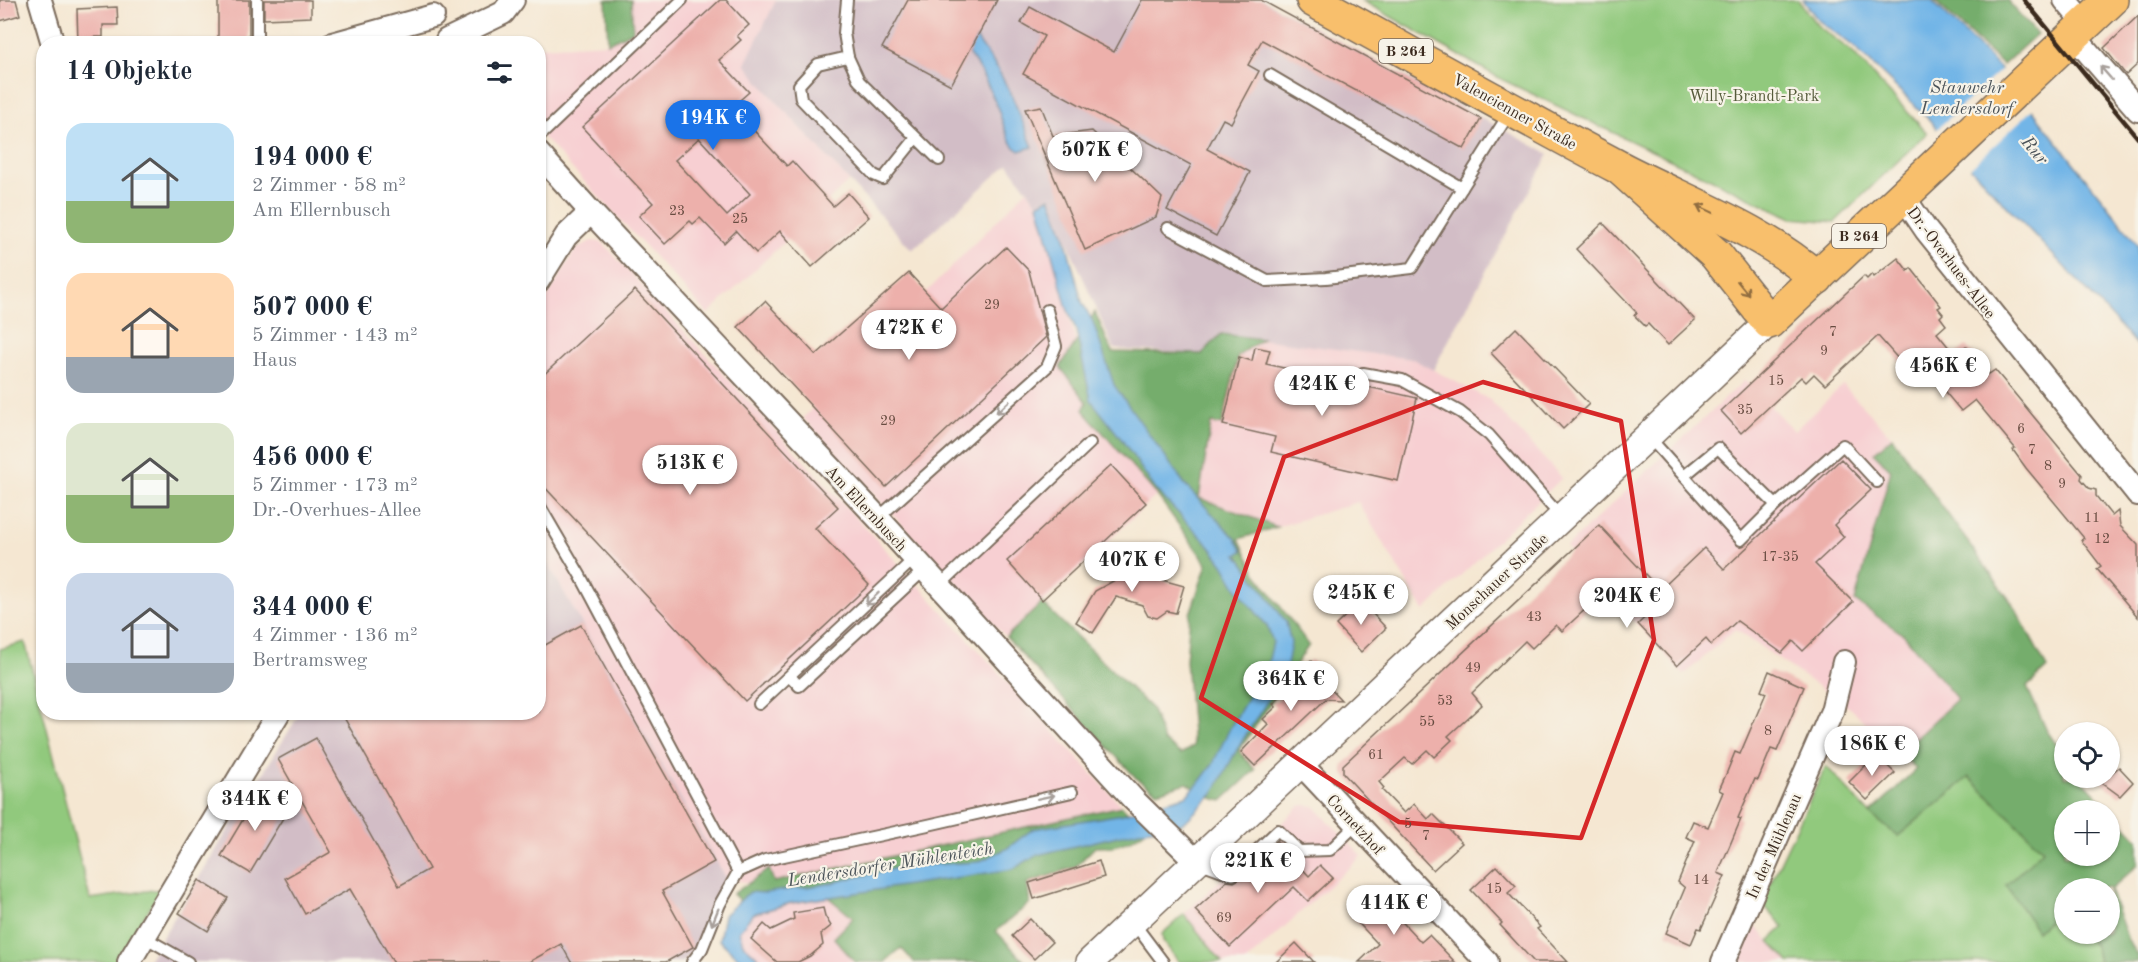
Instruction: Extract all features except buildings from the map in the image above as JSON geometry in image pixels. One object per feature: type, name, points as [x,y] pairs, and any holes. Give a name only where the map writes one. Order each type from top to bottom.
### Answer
[{"type":"main road","name":"Valencienner Straße","points":[[1313,0],[1621,169],[1757,235],[1796,259],[1817,278]]},
{"type":"main road","name":"B 264","points":[[1769,322],[1909,191],[2069,29],[2111,0]]},
{"type":"main road","name":"Valencienner Straße","points":[[1621,169],[1716,255],[1769,322]]},
{"type":"main road","points":[[1716,255],[1733,235],[1757,235]]},
{"type":"street","points":[[40,0],[51,36]]},
{"type":"street","points":[[460,36],[503,13],[513,0]]},
{"type":"street","points":[[354,36],[430,8],[445,36]]},
{"type":"street","points":[[2069,29],[2138,110]]},
{"type":"street","name":"Am Ellernbusch","points":[[546,162],[878,518],[1134,800],[1197,862]]},
{"type":"street","name":"Dr.-Overhues-Allee","points":[[1909,191],[1926,230],[2138,494]]},
{"type":"street","points":[[546,267],[566,236],[591,212]]},
{"type":"street","name":"Monschauer Straße","points":[[1090,962],[1769,322]]},
{"type":"street","name":"In der Mühlenau","points":[[1723,962],[1832,711],[1844,662]]},
{"type":"street","points":[[129,962],[274,720]]},
{"type":"street","name":"Cornetzhof","points":[[1301,764],[1487,962]]},
{"type":"lane","points":[[257,0],[257,36]]},
{"type":"lane","points":[[546,130],[682,0]]},
{"type":"lane","points":[[847,0],[844,33],[848,57],[859,81],[915,139],[939,160]]},
{"type":"lane","points":[[848,57],[818,64],[799,85],[801,99],[874,175],[883,179],[915,139]]},
{"type":"lane","points":[[1270,75],[1462,188]]},
{"type":"lane","points":[[1168,228],[1267,281],[1326,278],[1412,268],[1512,109]]},
{"type":"lane","points":[[878,518],[1047,368],[1056,346],[1047,310]]},
{"type":"lane","points":[[1363,373],[1402,380],[1460,412],[1489,435],[1562,518]]},
{"type":"lane","points":[[1649,437],[1741,540],[1843,445],[1877,482]]},
{"type":"lane","points":[[759,704],[790,676],[799,686],[925,572],[1090,443]]},
{"type":"lane","points":[[1684,476],[1718,448],[1776,506]]},
{"type":"lane","points":[[546,517],[580,575],[738,872]]},
{"type":"lane","points":[[692,962],[702,949],[720,904],[738,872],[765,860],[1072,792]]},
{"type":"lane","points":[[1197,862],[1233,874],[1278,830],[1295,854],[1330,850],[1356,825]]},
{"type":"lane","points":[[1133,922],[1163,962]]},
{"type":"lane","points":[[144,937],[188,962]]},
{"type":"highlighted area","points":[[1483,382],[1621,421],[1654,640],[1581,838],[1399,822],[1201,698],[1284,457]]},
{"type":"shaded area","points":[[631,0],[776,0],[746,64],[767,91],[849,181],[708,314],[546,140],[546,47],[608,43],[633,30]]},
{"type":"shaded area","points":[[776,0],[1263,0],[1549,154],[1433,370],[1413,359],[1221,334],[1202,354],[1114,349],[1050,197],[1038,204],[1008,164],[912,250],[745,64]]},
{"type":"shaded area","points":[[1027,190],[1038,204],[1076,342],[1060,367],[1087,402],[1084,411],[1157,495],[1006,637],[803,418]]},
{"type":"shaded area","points":[[591,241],[602,242],[1122,806],[774,883],[768,870],[749,883],[726,878],[546,560],[546,299],[575,250]]},
{"type":"shaded area","points":[[1262,339],[1413,359],[1490,400],[1562,478],[1424,611],[1358,502],[1277,527],[1199,498],[1211,422],[1223,425],[1238,356]]},
{"type":"shaded area","points":[[1745,380],[1794,431],[1843,385],[1892,437],[1875,453],[1891,470],[1855,601],[1904,635],[1958,699],[1900,753],[1848,707],[1735,629],[1684,675],[1566,547]]},
{"type":"shaded area","points":[[546,560],[726,878],[717,904],[696,947],[683,962],[147,962],[296,720],[546,720]]},
{"type":"shaded area","points":[[1300,806],[1314,806],[1362,856],[1246,962],[1222,962],[1184,914]]},
{"type":"shaded area","points":[[828,897],[853,919],[834,938],[855,962],[763,962],[743,944],[739,931],[753,914],[791,903]]},
{"type":"shaded area","points":[[1753,924],[1769,941],[1789,962],[1738,962]]},
{"type":"green space","points":[[606,0],[631,0],[633,31],[608,43]]},
{"type":"green space","name":"Willy-Brandt-Park","points":[[1361,0],[1798,0],[1817,25],[1851,51],[1927,133],[1835,222],[1792,218],[1503,80]]},
{"type":"green space","points":[[1934,0],[2007,0],[2037,34],[2003,65]]},
{"type":"green space","points":[[1095,312],[1112,352],[1202,354],[1221,334],[1262,339],[1238,356],[1222,425],[1211,423],[1199,498],[1277,527],[1239,539],[1257,575],[1309,645],[1239,751],[1255,770],[1222,801],[1208,797],[1187,783],[1157,792],[1137,779],[1006,637],[1042,603],[1151,708],[1164,741],[1181,754],[1193,746],[1186,660],[1190,614],[1207,564],[1157,495],[1083,410],[1087,402],[1060,367]]},
{"type":"green space","points":[[1892,437],[2014,606],[2047,668],[2027,687],[2047,731],[2054,741],[2054,788],[2090,788],[2102,800],[2054,800],[2054,866],[2120,866],[2120,820],[2138,839],[2138,865],[2120,881],[2120,878],[2054,878],[2054,917],[2037,931],[2006,885],[2043,850],[1969,777],[1898,836],[1870,814],[1916,769],[1900,753],[1957,699],[1904,635],[1855,601],[1891,470],[1874,453]]},
{"type":"green space","points":[[25,642],[36,685],[36,720],[45,720],[90,899],[161,889],[117,962],[0,962],[0,649]]},
{"type":"green space","points":[[1826,766],[1870,814],[1898,836],[1969,777],[2043,850],[2037,931],[2054,917],[2054,944],[2093,944],[2099,962],[1789,962],[1769,941],[1784,927],[1761,903]]},
{"type":"green space","points":[[1122,806],[1145,831],[1122,844],[1095,847],[1075,867],[1027,883],[1030,903],[996,931],[1025,962],[914,962],[901,948],[885,962],[855,962],[834,938],[853,918],[828,897],[791,903],[753,914],[733,894],[769,869],[774,882]]},
{"type":"green space","points":[[1184,914],[1222,962],[1179,962],[1163,941],[1162,934]]},
{"type":"green space","points":[[2120,918],[2128,940],[2138,955],[2138,962],[2099,962],[2093,944],[2120,944]]},
{"type":"water","name":"Stauwehr Lendersdorf","points":[[1803,0],[1931,0],[1997,65],[2138,245],[2138,347],[1967,164],[1926,116],[1853,46],[1818,20]]},
{"type":"water","points":[[976,38],[997,68],[1012,96],[1033,147],[1019,151],[1008,136],[987,84],[968,53]]},
{"type":"water","points":[[1050,197],[1064,234],[1082,302],[1093,322],[1114,385],[1186,486],[1236,539],[1243,551],[1237,554],[1286,622],[1291,643],[1286,671],[1239,746],[1213,794],[1185,822],[1037,855],[1013,869],[791,903],[753,914],[739,931],[743,944],[763,962],[743,962],[719,940],[724,915],[750,892],[765,893],[826,884],[906,866],[978,862],[1006,849],[1033,829],[1123,814],[1186,796],[1212,765],[1231,726],[1268,664],[1273,642],[1267,626],[1238,590],[1207,543],[1156,490],[1091,400],[1076,330],[1067,308],[1038,204]]},
{"type":"pier","points":[[2003,67],[2034,108],[1968,170],[1935,131]]},
{"type":"railway","points":[[2024,0],[2138,138]]},
{"type":"water label","name":"Rur","points":[[2035,150]]},
{"type":"water label","name":"Lendersdorfer Mühlenteich","points":[[890,864]]}]
